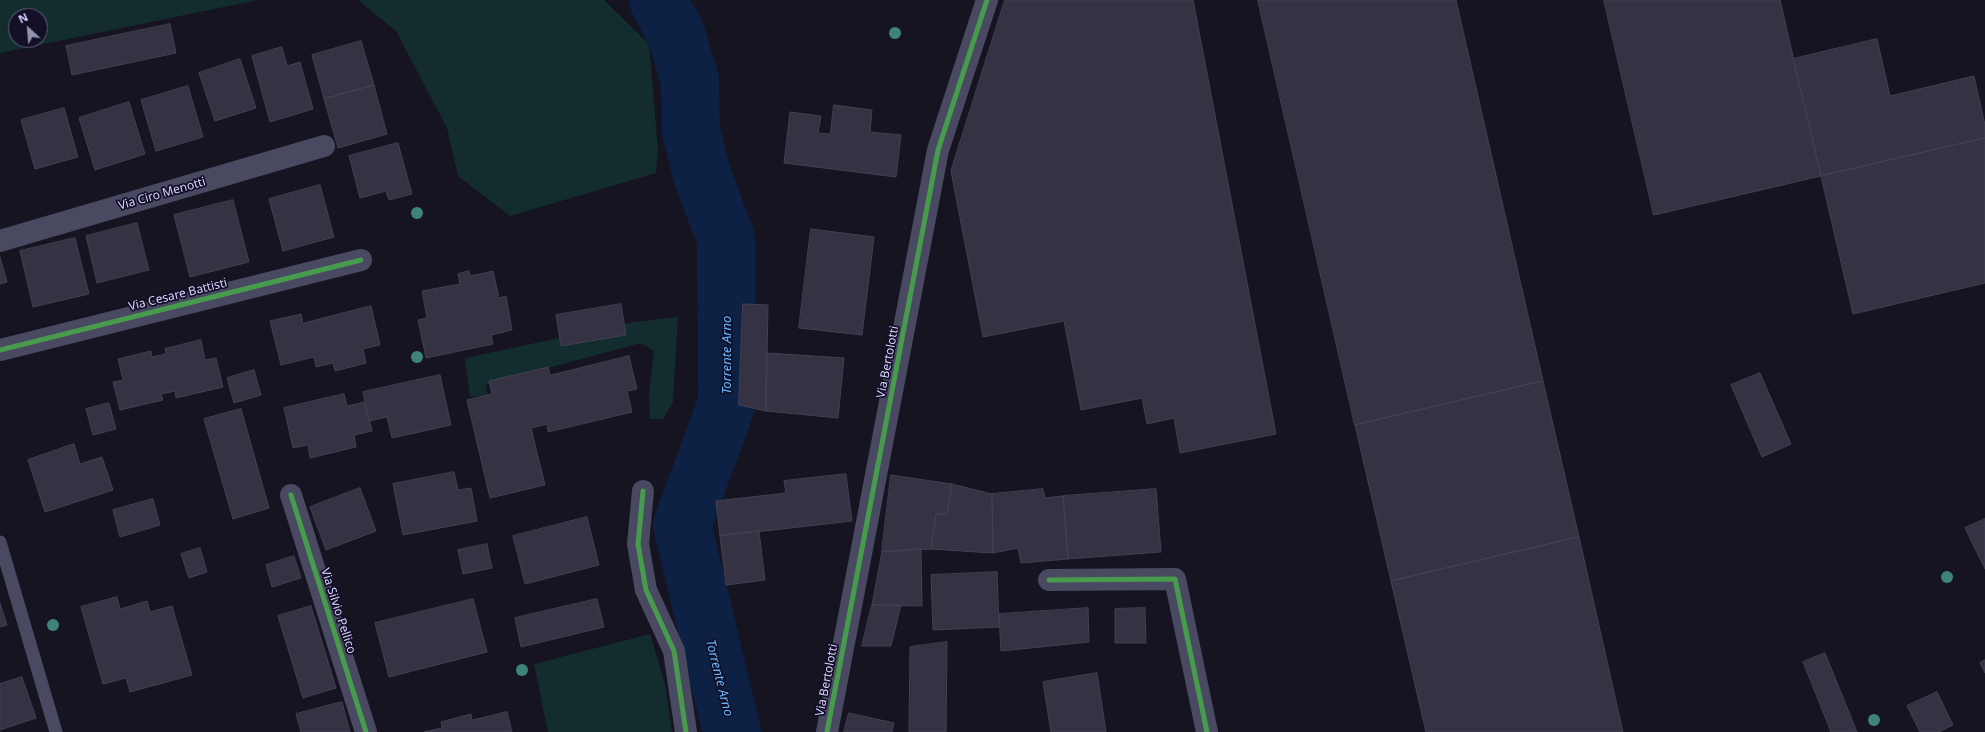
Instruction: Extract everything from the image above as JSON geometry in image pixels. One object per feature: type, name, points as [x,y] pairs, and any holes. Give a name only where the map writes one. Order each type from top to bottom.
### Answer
[{"type":"street","name":"Via Bertolotti","points":[[827,732],[938,150],[988,0]]},
{"type":"street","name":"Via Ciro Menotti","points":[[0,241],[324,146]]},
{"type":"street","name":"Via Cesare Battisti","points":[[0,350],[361,260]]},
{"type":"street","points":[[643,491],[638,544],[646,590],[674,651],[686,732]]},
{"type":"street","name":"Via Silvio Pellico","points":[[291,495],[366,732]]},
{"type":"street","points":[[1049,580],[1175,579],[1207,732]]},
{"type":"lane","points":[[0,542],[56,732]]},
{"type":"green space","points":[[0,0],[258,0],[48,43],[48,8],[8,8],[8,48],[24,48],[0,53]]},
{"type":"green space","points":[[358,0],[604,0],[649,44],[658,150],[656,173],[510,216],[458,176],[447,128],[396,31]]},
{"type":"green space","points":[[678,317],[673,402],[663,419],[650,419],[649,394],[654,351],[641,343],[485,385],[488,395],[470,397],[465,358],[634,322]]},
{"type":"green space","points":[[650,634],[665,684],[672,732],[548,732],[534,664]]},
{"type":"building","points":[[1005,0],[1193,0],[1276,434],[1180,453],[1174,418],[1147,424],[1142,398],[1081,410],[1064,321],[983,337],[951,171]]},
{"type":"building","points":[[1258,0],[1456,0],[1543,381],[1355,425]]},
{"type":"building","points":[[1604,0],[1780,0],[1821,176],[1654,215]]},
{"type":"building","points":[[170,24],[176,53],[72,75],[66,46]]},
{"type":"building","points":[[1877,39],[1890,96],[1974,76],[1985,125],[1985,138],[1821,176],[1793,59]]},
{"type":"building","points":[[361,41],[374,85],[324,99],[312,55]]},
{"type":"building","points":[[282,47],[287,66],[300,62],[313,109],[270,122],[252,56]]},
{"type":"building","points":[[240,59],[256,108],[215,121],[199,73]]},
{"type":"building","points":[[374,85],[387,134],[338,148],[324,99]]},
{"type":"building","points":[[188,86],[203,137],[156,151],[141,100]]},
{"type":"building","points":[[129,102],[145,154],[95,170],[79,118]]},
{"type":"building","points":[[834,105],[872,110],[870,132],[901,135],[896,177],[784,163],[790,112],[821,116],[818,133],[830,134]]},
{"type":"building","points":[[64,108],[78,157],[35,169],[21,120]]},
{"type":"building","points":[[1985,138],[1985,283],[1853,314],[1821,176]]},
{"type":"building","points":[[398,143],[412,194],[389,200],[386,191],[360,198],[349,156]]},
{"type":"building","points":[[320,185],[334,237],[283,251],[269,199]]},
{"type":"building","points":[[233,200],[249,262],[190,277],[174,215]]},
{"type":"building","points":[[137,223],[149,270],[97,283],[86,236]]},
{"type":"building","points":[[811,229],[874,237],[862,335],[799,328]]},
{"type":"building","points":[[75,238],[89,294],[33,307],[20,251]]},
{"type":"building","points":[[0,257],[7,282],[0,284]]},
{"type":"building","points":[[469,271],[470,276],[493,271],[499,298],[506,296],[512,330],[491,335],[493,344],[426,358],[418,320],[427,318],[422,291],[460,284],[458,274]]},
{"type":"building","points":[[621,304],[626,335],[561,346],[556,315]]},
{"type":"building","points":[[743,304],[768,305],[766,411],[739,405]]},
{"type":"building","points":[[371,306],[380,345],[363,349],[366,363],[335,371],[333,363],[316,367],[314,357],[281,365],[270,321],[301,314],[303,323]]},
{"type":"building","points":[[201,340],[205,360],[216,358],[223,387],[176,398],[175,391],[161,394],[163,400],[120,410],[113,382],[123,380],[118,359],[151,351],[152,357],[166,354],[165,349]]},
{"type":"building","points":[[767,353],[844,358],[838,418],[766,411]]},
{"type":"building","points":[[629,356],[637,389],[627,391],[632,412],[548,432],[547,424],[531,428],[545,485],[490,498],[467,400],[492,394],[489,381],[548,367],[550,375]]},
{"type":"building","points":[[254,370],[261,395],[234,403],[227,378]]},
{"type":"building","points":[[1760,373],[1791,444],[1762,457],[1731,385]]},
{"type":"building","points":[[440,375],[451,425],[392,438],[387,417],[369,421],[363,392]]},
{"type":"building","points":[[1543,381],[1579,537],[1391,581],[1355,425]]},
{"type":"building","points":[[344,394],[347,406],[365,402],[372,431],[354,435],[356,447],[310,458],[308,445],[293,448],[284,408]]},
{"type":"building","points":[[109,403],[116,429],[93,435],[86,409]]},
{"type":"building","points":[[241,409],[269,508],[233,519],[204,419]]},
{"type":"building","points":[[74,444],[80,464],[102,457],[113,490],[45,512],[28,460]]},
{"type":"building","points":[[454,472],[458,490],[471,488],[477,521],[403,535],[393,484]]},
{"type":"building","points":[[846,474],[852,521],[720,536],[716,501],[786,493],[784,481]]},
{"type":"building","points":[[891,475],[952,484],[947,514],[936,514],[931,549],[882,552]]},
{"type":"building","points":[[952,484],[992,494],[993,553],[931,549],[936,514],[947,514]]},
{"type":"building","points":[[360,488],[376,531],[326,550],[310,507]]},
{"type":"building","points":[[1043,489],[1045,498],[1063,496],[1068,559],[1021,563],[1018,548],[993,553],[992,494]]},
{"type":"building","points":[[1156,489],[1161,552],[1068,559],[1063,496]]},
{"type":"building","points":[[153,499],[160,525],[120,537],[113,510]]},
{"type":"building","points":[[587,517],[599,565],[525,584],[513,536]]},
{"type":"building","points":[[1985,519],[1985,569],[1965,528]]},
{"type":"building","points":[[759,531],[765,580],[726,585],[720,536]]},
{"type":"building","points":[[1579,537],[1623,732],[1426,732],[1391,581]]},
{"type":"building","points":[[487,544],[492,568],[463,574],[458,550]]},
{"type":"building","points":[[200,548],[207,572],[189,578],[181,554]]},
{"type":"building","points":[[921,549],[922,606],[872,605],[882,552]]},
{"type":"building","points":[[294,556],[301,578],[272,587],[266,565]]},
{"type":"building","points":[[997,572],[999,627],[933,630],[931,575]]},
{"type":"building","points":[[117,597],[120,609],[147,601],[150,612],[172,606],[192,675],[130,692],[126,678],[103,684],[81,607]]},
{"type":"building","points":[[473,599],[487,652],[389,677],[375,623]]},
{"type":"building","points":[[597,599],[604,627],[521,647],[515,618]]},
{"type":"building","points":[[0,603],[7,625],[0,627]]},
{"type":"building","points":[[872,605],[901,605],[891,646],[862,646]]},
{"type":"building","points":[[311,606],[336,688],[303,698],[278,616]]},
{"type":"building","points":[[1088,608],[1089,642],[1001,651],[999,614]]},
{"type":"building","points":[[1145,608],[1146,643],[1115,643],[1115,609]]},
{"type":"building","points":[[947,642],[946,732],[909,732],[910,647]]},
{"type":"building","points":[[1825,653],[1857,732],[1831,732],[1803,662]]},
{"type":"building","points":[[1985,660],[1985,673],[1980,663]]},
{"type":"building","points":[[1097,673],[1106,732],[1051,732],[1043,682]]},
{"type":"building","points":[[22,677],[36,718],[0,730],[0,684]]},
{"type":"building","points":[[1937,692],[1953,725],[1939,732],[1920,732],[1907,706]]},
{"type":"building","points":[[342,702],[350,732],[301,732],[296,714]]},
{"type":"building","points":[[507,712],[512,732],[424,732],[442,728],[441,722],[471,714],[472,720]]},
{"type":"building","points":[[849,713],[894,723],[892,732],[844,732]]},
{"type":"waterway","name":"Torrente Arno","points":[[658,0],[676,34],[690,80],[691,131],[702,175],[726,239],[727,403],[682,525],[732,732]]},
{"type":"cycle path","points":[[827,732],[938,150],[987,0]]},
{"type":"cycle path","points":[[0,350],[361,260]]},
{"type":"cycle path","points":[[643,491],[638,544],[646,590],[674,651],[686,732]]},
{"type":"cycle path","points":[[291,495],[366,732]]},
{"type":"cycle path","points":[[1049,580],[1175,579],[1207,732]]}]
